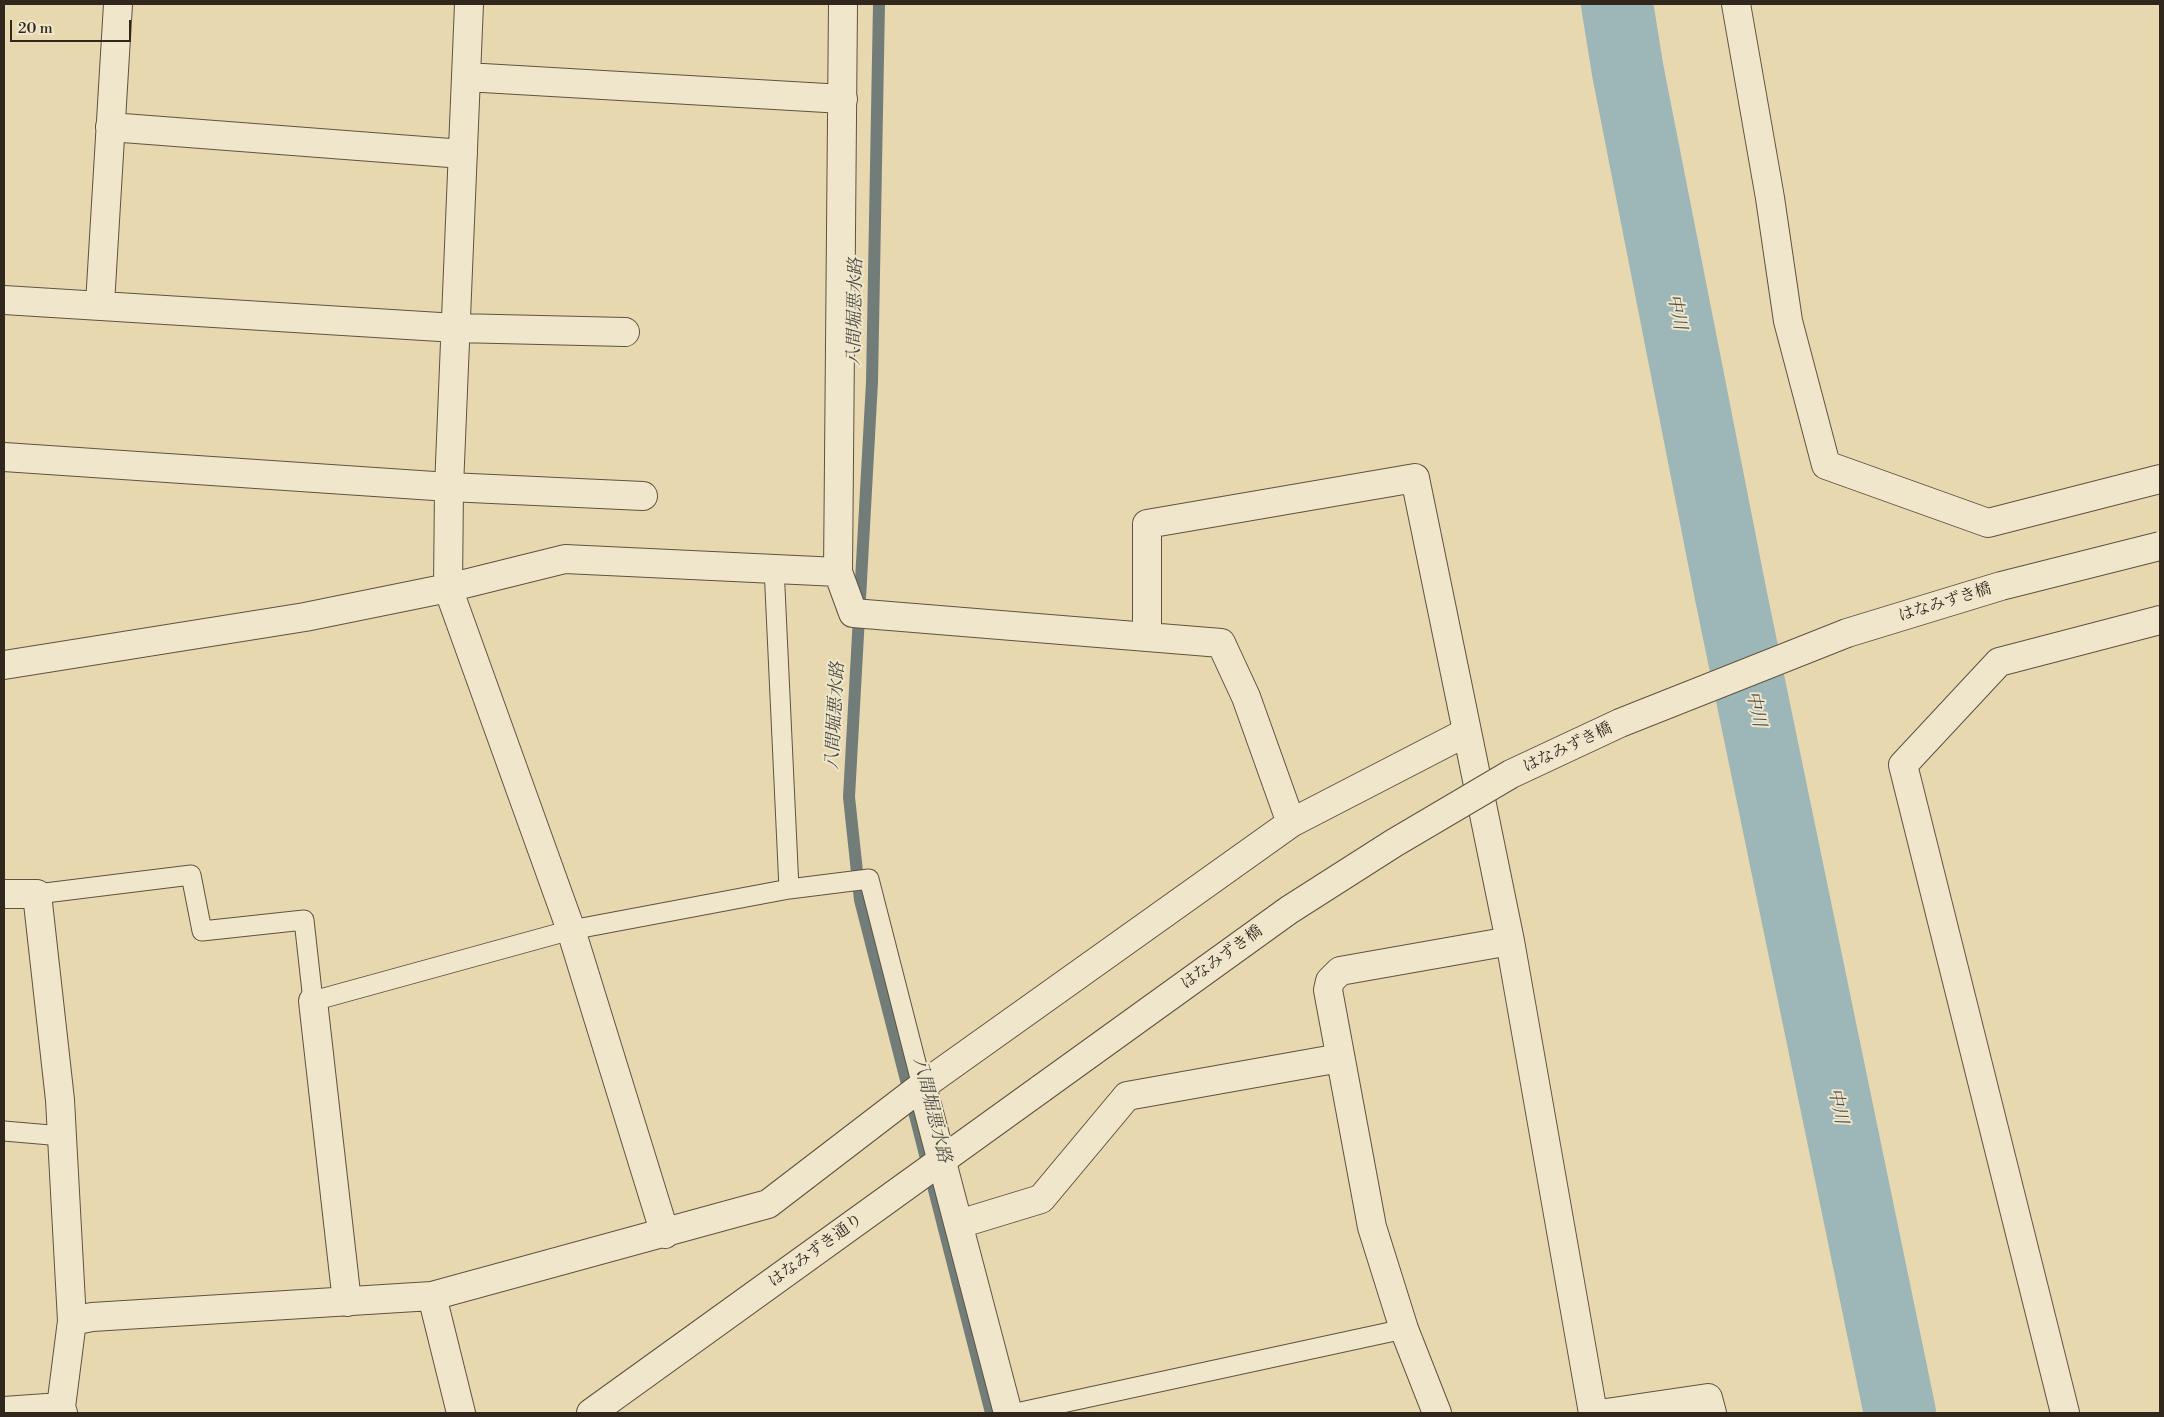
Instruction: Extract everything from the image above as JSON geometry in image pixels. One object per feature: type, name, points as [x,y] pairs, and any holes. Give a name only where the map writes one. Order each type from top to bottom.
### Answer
[{"type":"street","points":[[100,304],[118,4]]},
{"type":"street","points":[[469,4],[449,487],[448,588],[572,930],[665,1234]]},
{"type":"street","points":[[843,4],[838,572],[853,613],[1220,643],[1246,697],[1291,823]]},
{"type":"street","points":[[1736,4],[1770,198],[1788,321],[1826,465],[1988,523],[2160,480]]},
{"type":"street","points":[[466,77],[843,99]]},
{"type":"street","points":[[110,127],[463,154]]},
{"type":"street","points":[[4,300],[100,304],[456,328],[625,332]]},
{"type":"street","points":[[4,457],[449,487],[643,496]]},
{"type":"street","points":[[1147,637],[1147,524],[1415,478],[1510,941],[1593,1413]]},
{"type":"street","name":"はなみずき橋","points":[[1042,1088],[1289,910],[1394,843],[1511,774],[1629,719],[1847,633],[2001,586],[2160,546]]},
{"type":"street","points":[[4,665],[304,617],[448,588],[565,559],[774,567],[838,572]]},
{"type":"street","points":[[2065,1413],[1903,764],[1999,662],[2160,620]]},
{"type":"street","points":[[72,1321],[92,1317],[432,1296],[665,1234],[768,1204],[909,1097],[1291,823],[1467,732]]},
{"type":"street","points":[[4,894],[37,894],[62,1136],[72,1321],[62,1410],[4,1412]]},
{"type":"street","points":[[1438,1413],[1404,1329],[1372,1227],[1328,990],[1330,980],[1340,971],[1510,941]]},
{"type":"street","points":[[312,1001],[347,1302]]},
{"type":"street","points":[[959,1224],[1041,1199],[1128,1096],[1340,1058]]},
{"type":"street","name":"はなみずき通り","points":[[590,1413],[1042,1088]]},
{"type":"street","points":[[909,1097],[933,1167],[959,1224],[1008,1413]]},
{"type":"street","points":[[432,1296],[461,1413]]},
{"type":"street","points":[[1606,1413],[1708,1398],[1712,1413]]},
{"type":"lane","points":[[774,567],[789,890]]},
{"type":"lane","points":[[37,894],[191,875],[202,931],[304,920],[312,1001],[572,930],[789,890],[869,879],[909,1097]]},
{"type":"lane","points":[[4,1131],[62,1136]]},
{"type":"lane","points":[[1016,1413],[1404,1329]]},
{"type":"waterway","name":"八間堀悪水路","points":[[879,4],[872,382],[849,797],[860,900],[991,1413]]},
{"type":"waterway","name":"中川","points":[[1617,4],[1628,72],[1731,596],[1900,1413]]}]
